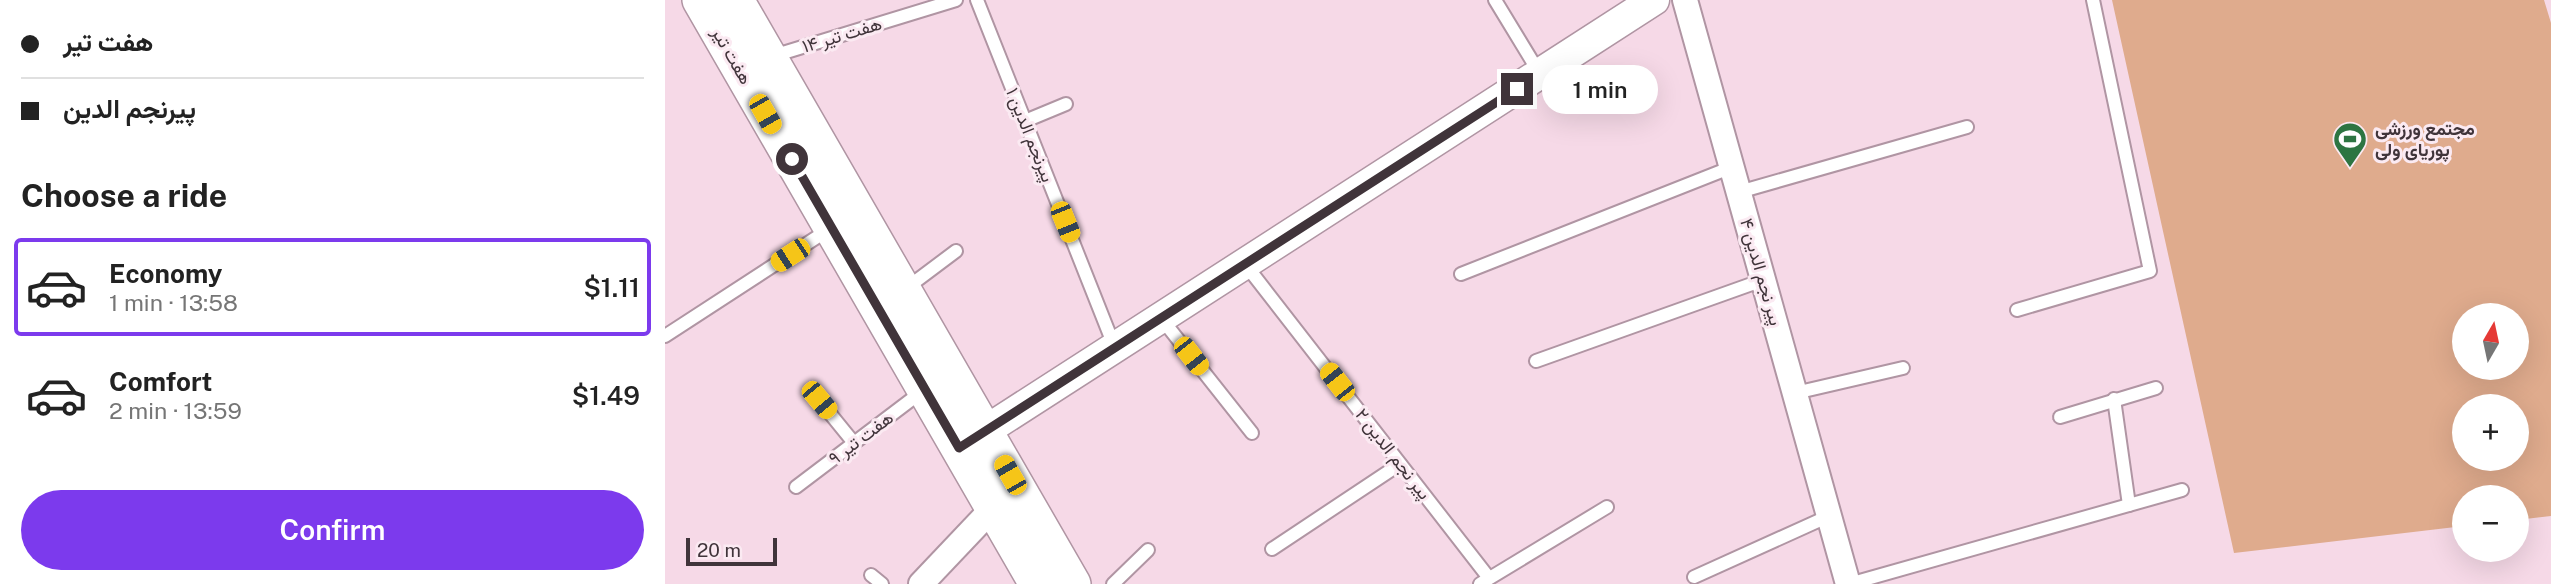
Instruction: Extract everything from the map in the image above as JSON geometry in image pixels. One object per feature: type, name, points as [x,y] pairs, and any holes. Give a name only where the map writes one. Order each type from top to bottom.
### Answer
[{"type":"main road","name":"هفت تیر","points":[[699,0],[925,389],[972,440],[1073,584]]},
{"type":"main road","name":"هفت تیر","points":[[736,0],[904,290],[972,440],[993,508],[1037,584]]},
{"type":"street","points":[[972,440],[1654,0]]},
{"type":"street","name":"پیر نجم الدین ۴","points":[[1685,0],[1848,584]]},
{"type":"street","points":[[921,584],[993,508]]},
{"type":"lane","name":"هفت تیر ۱۴","points":[[769,57],[956,0]]},
{"type":"lane","name":"پیرنجم الدین ۱","points":[[977,0],[1115,348]]},
{"type":"lane","points":[[1495,0],[1540,74]]},
{"type":"lane","points":[[2017,310],[2150,271],[2093,0]]},
{"type":"lane","points":[[1025,121],[1066,104]]},
{"type":"lane","points":[[1739,192],[1967,127]]},
{"type":"lane","points":[[1461,274],[1732,167]]},
{"type":"lane","points":[[665,336],[831,228]]},
{"type":"lane","points":[[904,290],[956,251]]},
{"type":"lane","name":"پیر نجم الدین ۲","points":[[1245,264],[1401,464],[1484,581]]},
{"type":"lane","points":[[1536,361],[1763,280]]},
{"type":"lane","points":[[1161,318],[1252,433]]},
{"type":"lane","points":[[1795,393],[1903,368]]},
{"type":"lane","points":[[2060,417],[2156,388]]},
{"type":"lane","name":"هفت تیر ۹","points":[[796,487],[925,389]]},
{"type":"lane","points":[[2114,399],[2129,505]]},
{"type":"lane","points":[[819,400],[854,443]]},
{"type":"lane","points":[[1272,550],[1401,464]]},
{"type":"lane","points":[[1848,584],[2182,490]]},
{"type":"lane","points":[[1484,581],[1607,507]]},
{"type":"lane","points":[[1694,577],[1829,516]]},
{"type":"lane","points":[[1113,584],[1148,550]]},
{"type":"shaded area","name":"مجتمع ورزشی پوریای ولی","points":[[2112,0],[2544,0],[2551,23],[2551,516],[2529,519],[2529,485],[2452,485],[2452,527],[2234,553]]},
{"type":"place","name":"مجتمع ورزشی پوریای ولی","points":[[2350,169]]},
{"type":"route","points":[[792,159],[959,448],[1517,89]]}]
